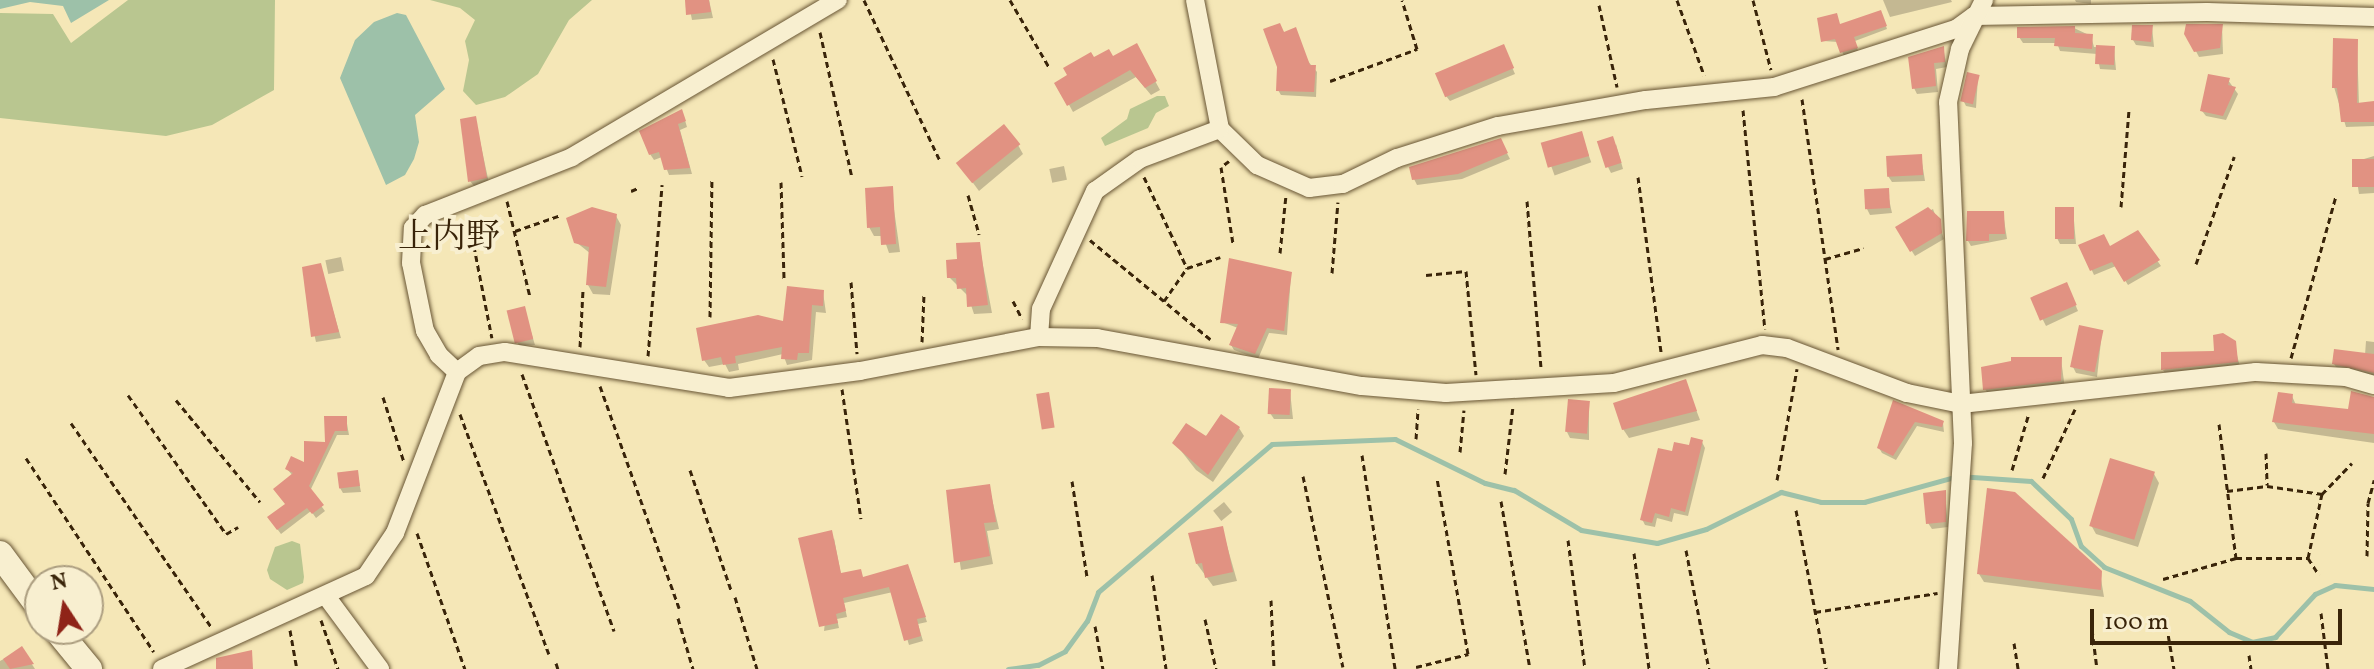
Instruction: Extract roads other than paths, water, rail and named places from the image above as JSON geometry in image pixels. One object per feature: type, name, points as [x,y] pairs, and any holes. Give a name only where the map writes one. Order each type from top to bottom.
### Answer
[{"type":"street","points":[[457,372],[439,355],[425,331],[411,263],[413,228],[425,215],[572,157],[838,0]]},
{"type":"street","points":[[1195,0],[1220,129],[1257,165],[1309,188],[1321,188],[1498,126],[1646,100],[1774,87],[1956,29],[1980,5],[2374,17]]},
{"type":"street","points":[[1948,669],[1961,404],[1948,102],[1980,5]]},
{"type":"street","points":[[1034,334],[1041,309],[1095,191],[1140,159],[1220,129]]},
{"type":"street","points":[[160,664],[322,605],[366,576],[383,556],[457,372],[479,356],[505,352],[704,385],[750,387],[1034,334],[1097,338],[1362,386],[1446,393],[1614,383],[1762,345],[1787,348],[1907,393],[1961,404],[2256,372],[2346,377],[2374,385]]},
{"type":"street","points":[[0,554],[24,586]]},
{"type":"street","points":[[322,605],[380,669]]},
{"type":"street","points":[[69,645],[89,669]]},
{"type":"waterway","points":[[1008,669],[1038,665],[1065,651],[1087,621],[1098,592],[1272,444],[1395,439],[1485,483],[1514,490],[1581,530],[1657,543],[1706,529],[1781,492],[1821,502],[1864,502],[1958,476],[2031,481],[2071,519],[2081,546],[2104,567],[2190,601],[2229,632],[2252,642],[2275,637],[2315,594],[2335,585],[2374,589]]},
{"type":"district","name":"上内野","points":[[449,239]]}]
